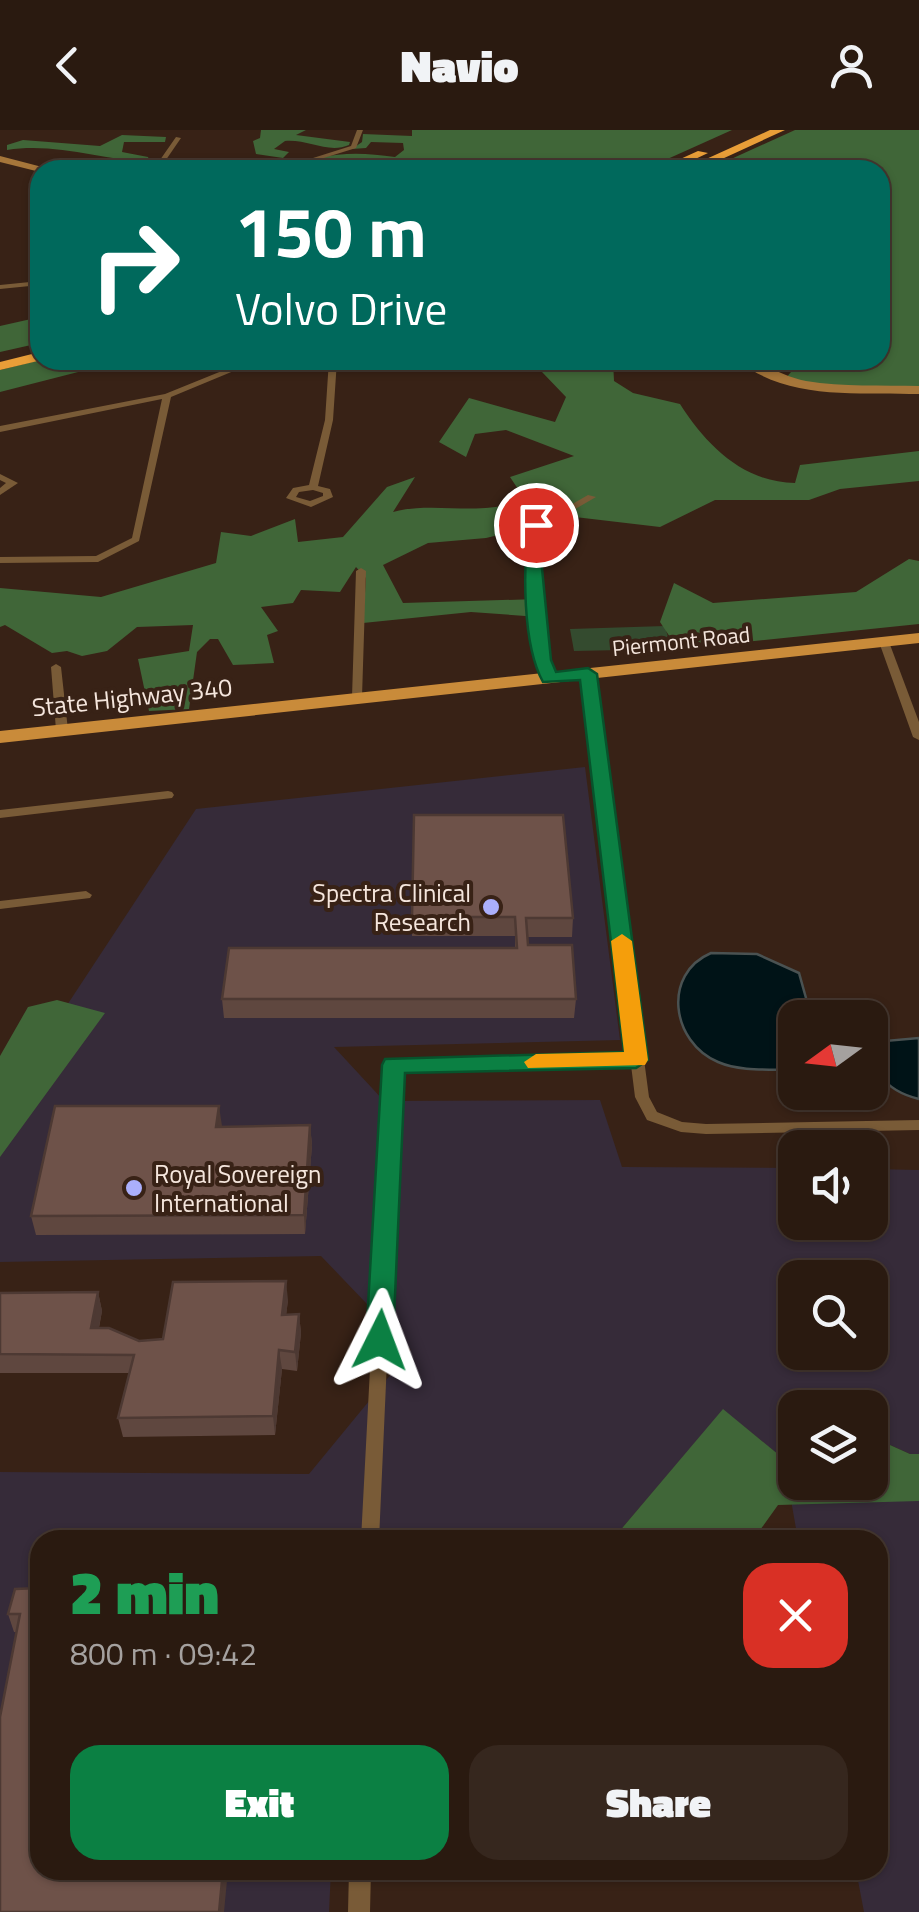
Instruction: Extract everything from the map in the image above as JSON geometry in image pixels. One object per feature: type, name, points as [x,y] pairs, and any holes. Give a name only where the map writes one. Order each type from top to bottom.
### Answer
[{"type":"highway","points":[[684,160],[752,130]]},
{"type":"highway","points":[[710,160],[778,130]]},
{"type":"highway","points":[[0,357],[30,350]]},
{"type":"highway","points":[[0,366],[30,358]]},
{"type":"main road","name":"Piermont Road","points":[[269,707],[919,638]]},
{"type":"main road","name":"State Highway 340","points":[[0,737],[269,707]]},
{"type":"street","points":[[311,160],[354,147],[360,130]]},
{"type":"street","points":[[163,160],[178,138]]},
{"type":"street","points":[[0,158],[30,167]]},
{"type":"street","points":[[0,286],[30,284]]},
{"type":"street","points":[[0,430],[168,396],[232,370]]},
{"type":"street","points":[[314,487],[329,420],[332,370]]},
{"type":"street","points":[[761,370],[777,379],[815,386],[919,390]]},
{"type":"street","points":[[0,560],[98,559],[136,540],[168,396]]},
{"type":"street","points":[[0,476],[13,483],[0,492]]},
{"type":"street","points":[[549,678],[542,660],[534,529],[591,498]]},
{"type":"street","points":[[357,697],[361,570]]},
{"type":"street","points":[[884,642],[919,736]]},
{"type":"street","points":[[56,666],[62,730]]},
{"type":"street","points":[[588,674],[636,1060],[642,1097],[652,1116],[681,1127],[706,1129],[919,1124]]},
{"type":"street","points":[[0,814],[168,795]]},
{"type":"street","points":[[0,905],[86,895]]},
{"type":"street","points":[[370,1530],[393,1065],[636,1060]]},
{"type":"street","points":[[358,1912],[360,1880]]},
{"type":"shaded area","points":[[585,767],[620,1040],[334,1047],[384,1101],[600,1100],[622,1167],[778,1168],[778,1240],[888,1240],[888,1169],[919,1170],[919,1454],[888,1444],[888,1390],[778,1390],[778,1454],[723,1410],[621,1530],[30,1530],[30,1880],[331,1880],[329,1912],[0,1912],[0,1472],[309,1474],[411,1350],[321,1256],[0,1262],[0,1107],[196,809]]},
{"type":"shaded area","points":[[711,953],[757,954],[799,973],[805,1000],[778,1000],[778,1070],[718,1062],[690,1039],[678,1008],[679,991],[695,963]]},
{"type":"shaded area","points":[[919,1038],[919,1099],[888,1084],[888,1041]]},
{"type":"shaded area","points":[[919,1498],[919,1912],[864,1912],[858,1880],[888,1880],[888,1530],[796,1530],[791,1500]]},
{"type":"green space","points":[[261,130],[306,130],[296,135],[350,142],[333,148],[285,141],[274,149],[289,152],[283,158],[256,154],[253,141],[260,138]]},
{"type":"green space","points":[[412,130],[732,130],[665,160],[312,160],[339,154],[395,157],[404,150],[403,143],[371,142],[366,148],[352,149],[362,142],[363,134],[412,136]]},
{"type":"green space","points":[[795,130],[919,130],[919,388],[821,386],[785,379],[793,370],[890,370],[890,160],[729,160]]},
{"type":"green space","points":[[122,135],[166,137],[165,142],[124,142],[122,152],[149,160],[43,148],[7,150],[7,145],[23,140],[100,146]]},
{"type":"green space","points":[[30,319],[30,345],[0,352],[0,326]]},
{"type":"green space","points":[[30,362],[30,370],[86,370],[0,392],[0,370]]},
{"type":"green space","points":[[613,370],[614,381],[633,393],[680,404],[702,434],[728,459],[776,481],[795,483],[800,465],[919,451],[919,481],[840,489],[809,500],[715,500],[660,527],[575,517],[486,538],[428,543],[383,565],[403,603],[538,599],[539,617],[471,612],[363,623],[366,578],[356,567],[340,592],[301,590],[293,603],[261,607],[278,631],[267,635],[274,663],[233,665],[218,639],[210,639],[197,652],[189,709],[149,711],[138,659],[189,651],[193,625],[137,627],[107,651],[82,656],[67,651],[52,653],[5,625],[0,627],[0,588],[101,597],[216,563],[221,532],[251,536],[295,519],[298,542],[343,537],[387,487],[415,477],[393,512],[493,507],[524,498],[510,477],[574,456],[506,430],[475,434],[466,457],[439,442],[469,398],[555,422],[566,397],[542,372]]},
{"type":"green space","points":[[909,559],[919,561],[919,624],[678,649],[660,622],[674,583],[713,603],[856,592]]},
{"type":"green space","points":[[665,626],[671,649],[574,651],[570,629]]},
{"type":"green space","points":[[57,1000],[105,1013],[0,1157],[0,1056],[28,1007]]},
{"type":"green space","points":[[723,1409],[778,1454],[778,1500],[888,1500],[888,1444],[919,1454],[919,1501],[778,1505],[760,1530],[620,1530]]},
{"type":"building","name":"Spectra Clinical Research","points":[[414,815],[563,815],[573,918],[526,918],[528,945],[572,945],[576,999],[222,999],[229,948],[517,948],[515,917],[412,917]]},
{"type":"building","name":"Royal Sovereign International","points":[[55,1106],[219,1106],[216,1127],[310,1125],[304,1215],[31,1216]]},
{"type":"building","points":[[286,1281],[282,1315],[299,1314],[295,1352],[279,1350],[273,1416],[118,1418],[134,1355],[0,1354],[0,1293],[98,1292],[91,1328],[109,1328],[139,1341],[163,1339],[173,1282]]},
{"type":"building","points":[[30,1588],[30,1880],[222,1880],[219,1912],[0,1912],[0,1717],[20,1614],[8,1614],[15,1589]]},
{"type":"slow traffic","points":[[536,1062],[636,1060],[622,941]]},
{"type":"place","name":"Spectra Clinical Research","points":[[491,907]]},
{"type":"place","name":"Royal Sovereign International","points":[[134,1188]]},
{"type":"route","points":[[380,1340],[393,1065],[636,1060],[588,674],[549,678],[542,660],[532,558],[536,525]]}]
